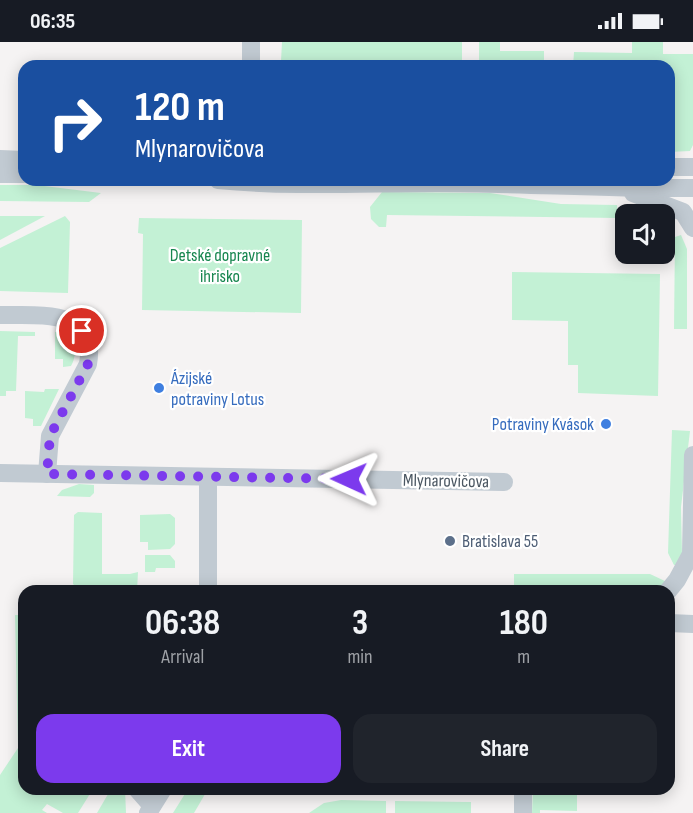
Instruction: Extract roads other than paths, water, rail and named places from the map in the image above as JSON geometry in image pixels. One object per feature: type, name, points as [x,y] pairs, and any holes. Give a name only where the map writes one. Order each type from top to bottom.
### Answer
[{"type":"street","points":[[251,42],[251,60]]},
{"type":"street","points":[[0,159],[18,159]]},
{"type":"street","points":[[675,167],[693,167]]},
{"type":"street","points":[[0,174],[18,174]]},
{"type":"street","points":[[530,186],[623,189],[693,188]]},
{"type":"street","points":[[623,189],[683,212],[693,228]]},
{"type":"street","points":[[0,315],[62,316],[74,322],[88,340],[91,350],[88,364],[50,436],[47,474]]},
{"type":"street","points":[[673,585],[692,556],[693,455]]},
{"type":"street","name":"Mlynarovičova","points":[[0,473],[504,482]]},
{"type":"street","points":[[208,477],[208,585]]},
{"type":"street","points":[[675,623],[693,624]]},
{"type":"street","points":[[141,795],[150,810],[159,795]]},
{"type":"street","points":[[523,795],[523,813]]},
{"type":"place","name":"Ázijské potraviny Lotus","points":[[159,388]]},
{"type":"place","name":"Potraviny Kvások","points":[[606,424]]},
{"type":"place","name":"Bratislava 55","points":[[450,541]]},
{"type":"park label","name":"Detské dopravné ihrisko","points":[[220,265]]}]
